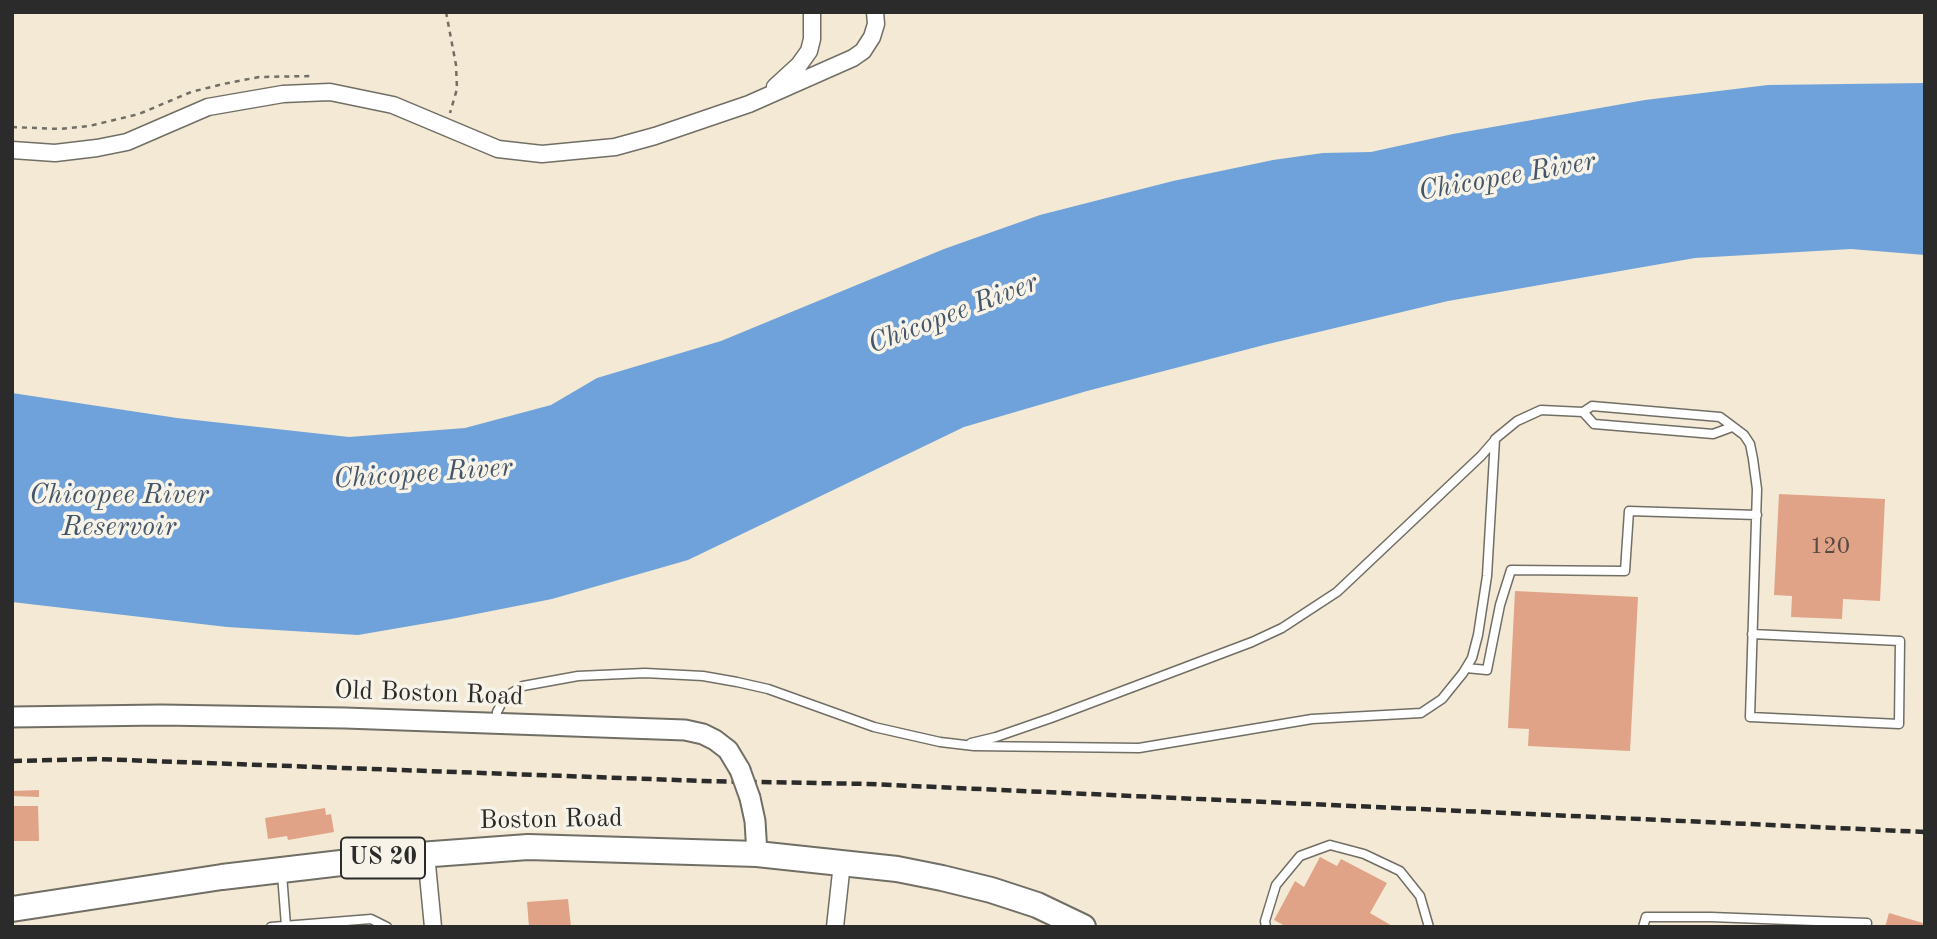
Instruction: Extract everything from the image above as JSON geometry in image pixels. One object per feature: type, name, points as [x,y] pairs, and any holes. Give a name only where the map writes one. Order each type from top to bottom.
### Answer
[{"type":"main road","name":"Boston Road","points":[[12,909],[222,877],[426,854],[528,847],[757,854],[942,877],[1037,905],[1083,927]]},
{"type":"street","points":[[763,98],[790,75],[808,51],[812,39],[812,12]]},
{"type":"street","points":[[12,150],[55,153],[117,144],[208,107],[283,94],[330,92],[393,105],[498,149],[542,154],[584,152],[655,136],[763,98],[831,69],[863,51],[872,37],[876,24],[875,12]]},
{"type":"street","name":"Old Boston Road","points":[[12,717],[161,715],[497,722],[698,732],[708,735],[722,745],[740,770],[755,821],[757,854]]},
{"type":"street","points":[[426,854],[433,927]]},
{"type":"street","points":[[835,927],[842,863]]},
{"type":"lane","points":[[962,745],[1040,722],[1252,642],[1311,612],[1354,578],[1481,456],[1495,439],[1517,421],[1541,410],[1583,412],[1592,406],[1720,417],[1744,435],[1750,444],[1756,473],[1757,515],[1752,634],[1750,717],[1899,724],[1900,641],[1752,634]]},
{"type":"lane","points":[[1583,412],[1594,424],[1713,434],[1732,427]]},
{"type":"lane","points":[[497,722],[498,712],[505,698],[523,686],[578,676],[673,674],[768,689],[874,727],[962,745],[1139,748],[1312,719],[1421,713],[1442,699],[1466,668],[1475,646],[1483,607],[1495,439]]},
{"type":"lane","points":[[1466,668],[1487,670],[1500,605],[1511,570],[1625,571],[1629,511],[1757,515]]},
{"type":"lane","points":[[1266,927],[1265,921],[1276,885],[1300,856],[1330,845],[1364,854],[1400,872],[1420,896],[1429,927]]},
{"type":"lane","points":[[282,872],[286,926]]},
{"type":"lane","points":[[1643,927],[1646,917],[1711,917],[1826,924],[1867,923],[1866,927]]},
{"type":"lane","points":[[1708,927],[1711,917]]},
{"type":"lane","points":[[271,927],[371,919],[387,927]]},
{"type":"path","points":[[445,126],[457,89],[456,65],[446,12]]},
{"type":"water","points":[[1925,83],[1925,255],[1851,249],[1695,258],[1448,301],[1264,345],[1087,391],[964,427],[688,560],[552,599],[451,619],[358,635],[227,627],[12,602],[12,393],[177,418],[349,437],[465,428],[551,405],[597,378],[721,341],[944,249],[1040,215],[1173,181],[1273,160],[1323,153],[1371,152],[1453,134],[1645,100],[1768,85]]},
{"type":"building","points":[[1779,494],[1885,499],[1880,601],[1843,599],[1842,619],[1791,617],[1792,596],[1774,595]]},
{"type":"building","points":[[1515,591],[1638,597],[1630,751],[1528,746],[1529,729],[1508,728]]},
{"type":"building","points":[[39,790],[39,797],[12,796],[12,791]]},
{"type":"building","points":[[12,806],[38,806],[39,841],[12,841]]},
{"type":"building","points":[[325,808],[326,815],[331,814],[334,832],[288,840],[287,836],[268,839],[265,818]]},
{"type":"building","points":[[1320,857],[1337,866],[1341,859],[1387,883],[1370,913],[1394,927],[1287,927],[1274,920],[1295,881],[1304,887]]},
{"type":"building","points":[[568,899],[571,927],[529,927],[527,902]]},
{"type":"building","points":[[1889,913],[1923,923],[1922,927],[1885,927]]},
{"type":"railway","points":[[12,761],[96,759],[704,781],[869,784],[1925,832]]},
{"type":"water label","name":"Chicopee River","points":[[1507,177]]},
{"type":"water label","name":"Chicopee River","points":[[953,314]]},
{"type":"water label","name":"Chicopee River","points":[[423,474]]},
{"type":"water label","name":"Chicopee River Reservoir","points":[[119,512]]}]
